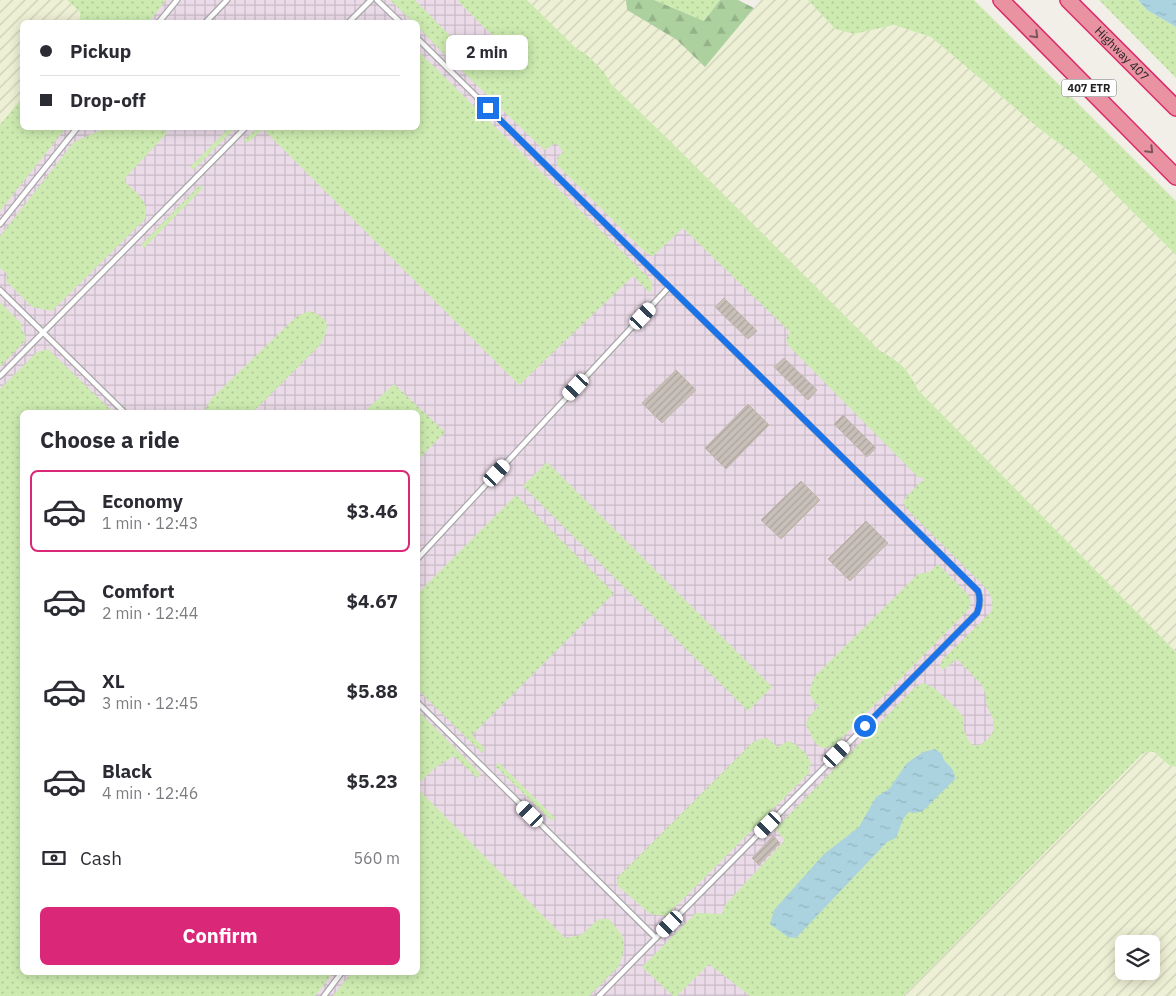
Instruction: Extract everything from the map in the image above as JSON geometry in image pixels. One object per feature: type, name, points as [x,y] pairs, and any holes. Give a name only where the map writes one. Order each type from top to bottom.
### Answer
[{"type":"highway","name":"407 ETR","points":[[1001,0],[1176,176]]},
{"type":"highway","name":"Highway 407","points":[[1068,0],[1176,108]]},
{"type":"lane","points":[[162,20],[177,0]]},
{"type":"lane","points":[[208,20],[227,0]]},
{"type":"lane","points":[[351,20],[371,0]]},
{"type":"lane","points":[[377,0],[398,20]]},
{"type":"lane","points":[[420,42],[978,591],[980,598],[980,606],[977,613],[599,996]]},
{"type":"lane","points":[[0,224],[75,130]]},
{"type":"lane","points":[[0,376],[243,130]]},
{"type":"lane","points":[[420,556],[669,287]]},
{"type":"lane","points":[[0,290],[122,410]]},
{"type":"lane","points":[[420,705],[656,938]]},
{"type":"lane","points":[[324,996],[340,975]]},
{"type":"shaded area","points":[[85,0],[457,0],[1175,714],[897,996],[301,996],[317,975],[420,975],[420,410],[58,410],[0,389],[0,136],[20,129],[420,130],[420,20],[88,20]]},
{"type":"green space","points":[[0,0],[67,0],[81,13],[80,20],[20,20],[20,100],[0,125]]},
{"type":"green space","points":[[67,0],[166,0],[151,20],[80,20],[80,12]]},
{"type":"green space","points":[[390,0],[415,0],[458,44],[445,55],[420,29],[420,20],[411,20]]},
{"type":"green space","points":[[457,0],[527,0],[576,48],[587,55],[604,72],[611,84],[879,350],[903,366],[918,390],[1176,652],[1176,767],[1169,765],[1154,752],[1142,754],[903,996],[750,996],[709,964],[677,996],[673,996],[642,967],[696,913],[722,914],[725,905],[785,840],[775,829],[915,687],[924,683],[934,688],[957,709],[963,717],[963,728],[972,745],[980,745],[988,739],[993,731],[993,719],[981,684],[957,659],[943,670],[940,666],[942,660],[991,612],[992,602],[990,595],[987,589],[906,508],[903,501],[920,482],[924,481],[924,478],[918,477],[788,345],[786,339],[790,332],[683,228],[653,256],[646,253],[557,165],[557,158],[563,152],[556,143],[544,150],[457,66],[458,59],[468,53],[483,68],[504,47]]},
{"type":"green space","points":[[527,0],[626,0],[627,10],[677,40],[705,67],[761,0],[808,0],[835,29],[854,34],[894,25],[931,37],[1041,130],[1080,159],[1176,255],[1176,652],[918,390],[911,375],[898,361],[879,350],[611,84],[604,72],[587,55],[576,49]]},
{"type":"green space","points":[[626,0],[654,0],[704,21],[720,0],[738,0],[754,8],[705,67],[677,40],[627,10]]},
{"type":"green space","points":[[654,0],[720,0],[704,21]]},
{"type":"green space","points":[[808,0],[974,0],[1176,201],[1176,255],[1080,159],[1041,130],[931,37],[894,25],[854,34],[835,29]]},
{"type":"green space","points":[[1099,0],[1138,0],[1147,10],[1176,27],[1176,78]]},
{"type":"green space","points":[[420,53],[649,278],[652,283],[650,293],[633,276],[519,385],[264,130],[420,130]]},
{"type":"green space","points":[[20,100],[20,130],[64,130],[0,211],[0,125]]},
{"type":"green space","points":[[101,130],[164,130],[167,133],[125,178],[125,182],[144,202],[145,219],[52,311],[32,307],[6,281],[7,274],[0,268],[0,236],[74,142]]},
{"type":"green space","points":[[227,130],[233,130],[193,170],[190,167]]},
{"type":"green space","points":[[255,130],[262,130],[247,143],[244,140]]},
{"type":"green space","points":[[200,185],[203,188],[144,248],[141,245]]},
{"type":"green space","points":[[0,302],[21,323],[21,328],[26,337],[25,341],[0,367]]},
{"type":"green space","points":[[309,311],[325,320],[327,329],[320,345],[255,410],[206,410],[211,399],[296,317]]},
{"type":"green space","points":[[48,349],[111,410],[20,410],[20,975],[331,975],[315,996],[0,996],[0,389],[37,352]]},
{"type":"green space","points":[[394,384],[445,432],[420,458],[420,410],[366,410]]},
{"type":"green space","points":[[547,462],[772,687],[748,711],[523,486]]},
{"type":"green space","points":[[516,495],[614,593],[472,735],[485,749],[482,753],[420,692],[420,591]]},
{"type":"green space","points":[[938,564],[970,597],[969,609],[833,747],[822,748],[813,738],[806,725],[808,718],[819,706],[812,699],[810,692],[815,676],[918,574],[929,572]]},
{"type":"green space","points":[[420,713],[481,774],[477,778],[454,756],[436,767],[420,782]]},
{"type":"green space","points":[[767,738],[778,747],[788,741],[799,747],[810,761],[811,764],[808,768],[810,772],[666,916],[650,914],[617,885],[617,878],[752,743],[759,739]]},
{"type":"green space","points":[[1148,752],[1154,752],[1169,765],[1176,767],[1176,996],[903,996],[1138,757]]},
{"type":"green space","points":[[499,763],[555,818],[552,821],[495,766]]},
{"type":"green space","points":[[420,791],[565,938],[581,935],[599,919],[609,919],[622,935],[624,944],[619,966],[589,996],[333,996],[349,975],[420,975]]},
{"type":"water","points":[[1138,0],[1176,0],[1176,27],[1147,10]]},
{"type":"water","points":[[935,749],[942,754],[953,770],[955,779],[923,811],[909,812],[903,819],[896,838],[887,842],[796,938],[788,937],[770,924],[774,910],[824,854],[859,827],[876,797],[889,789],[907,763],[923,752]]},
{"type":"building","points":[[724,298],[757,331],[748,339],[715,307]]},
{"type":"building","points":[[784,358],[817,390],[808,400],[774,367]]},
{"type":"building","points":[[676,370],[696,390],[662,423],[642,403]]},
{"type":"building","points":[[748,404],[769,425],[726,469],[705,448]]},
{"type":"building","points":[[843,415],[876,448],[867,457],[834,424]]},
{"type":"building","points":[[801,481],[820,500],[781,539],[761,520]]},
{"type":"building","points":[[866,521],[888,543],[850,581],[828,559]]},
{"type":"building","points":[[773,836],[780,843],[759,865],[752,858]]},
{"type":"route","points":[[488,108],[978,591],[980,606],[977,613],[865,726]]}]
